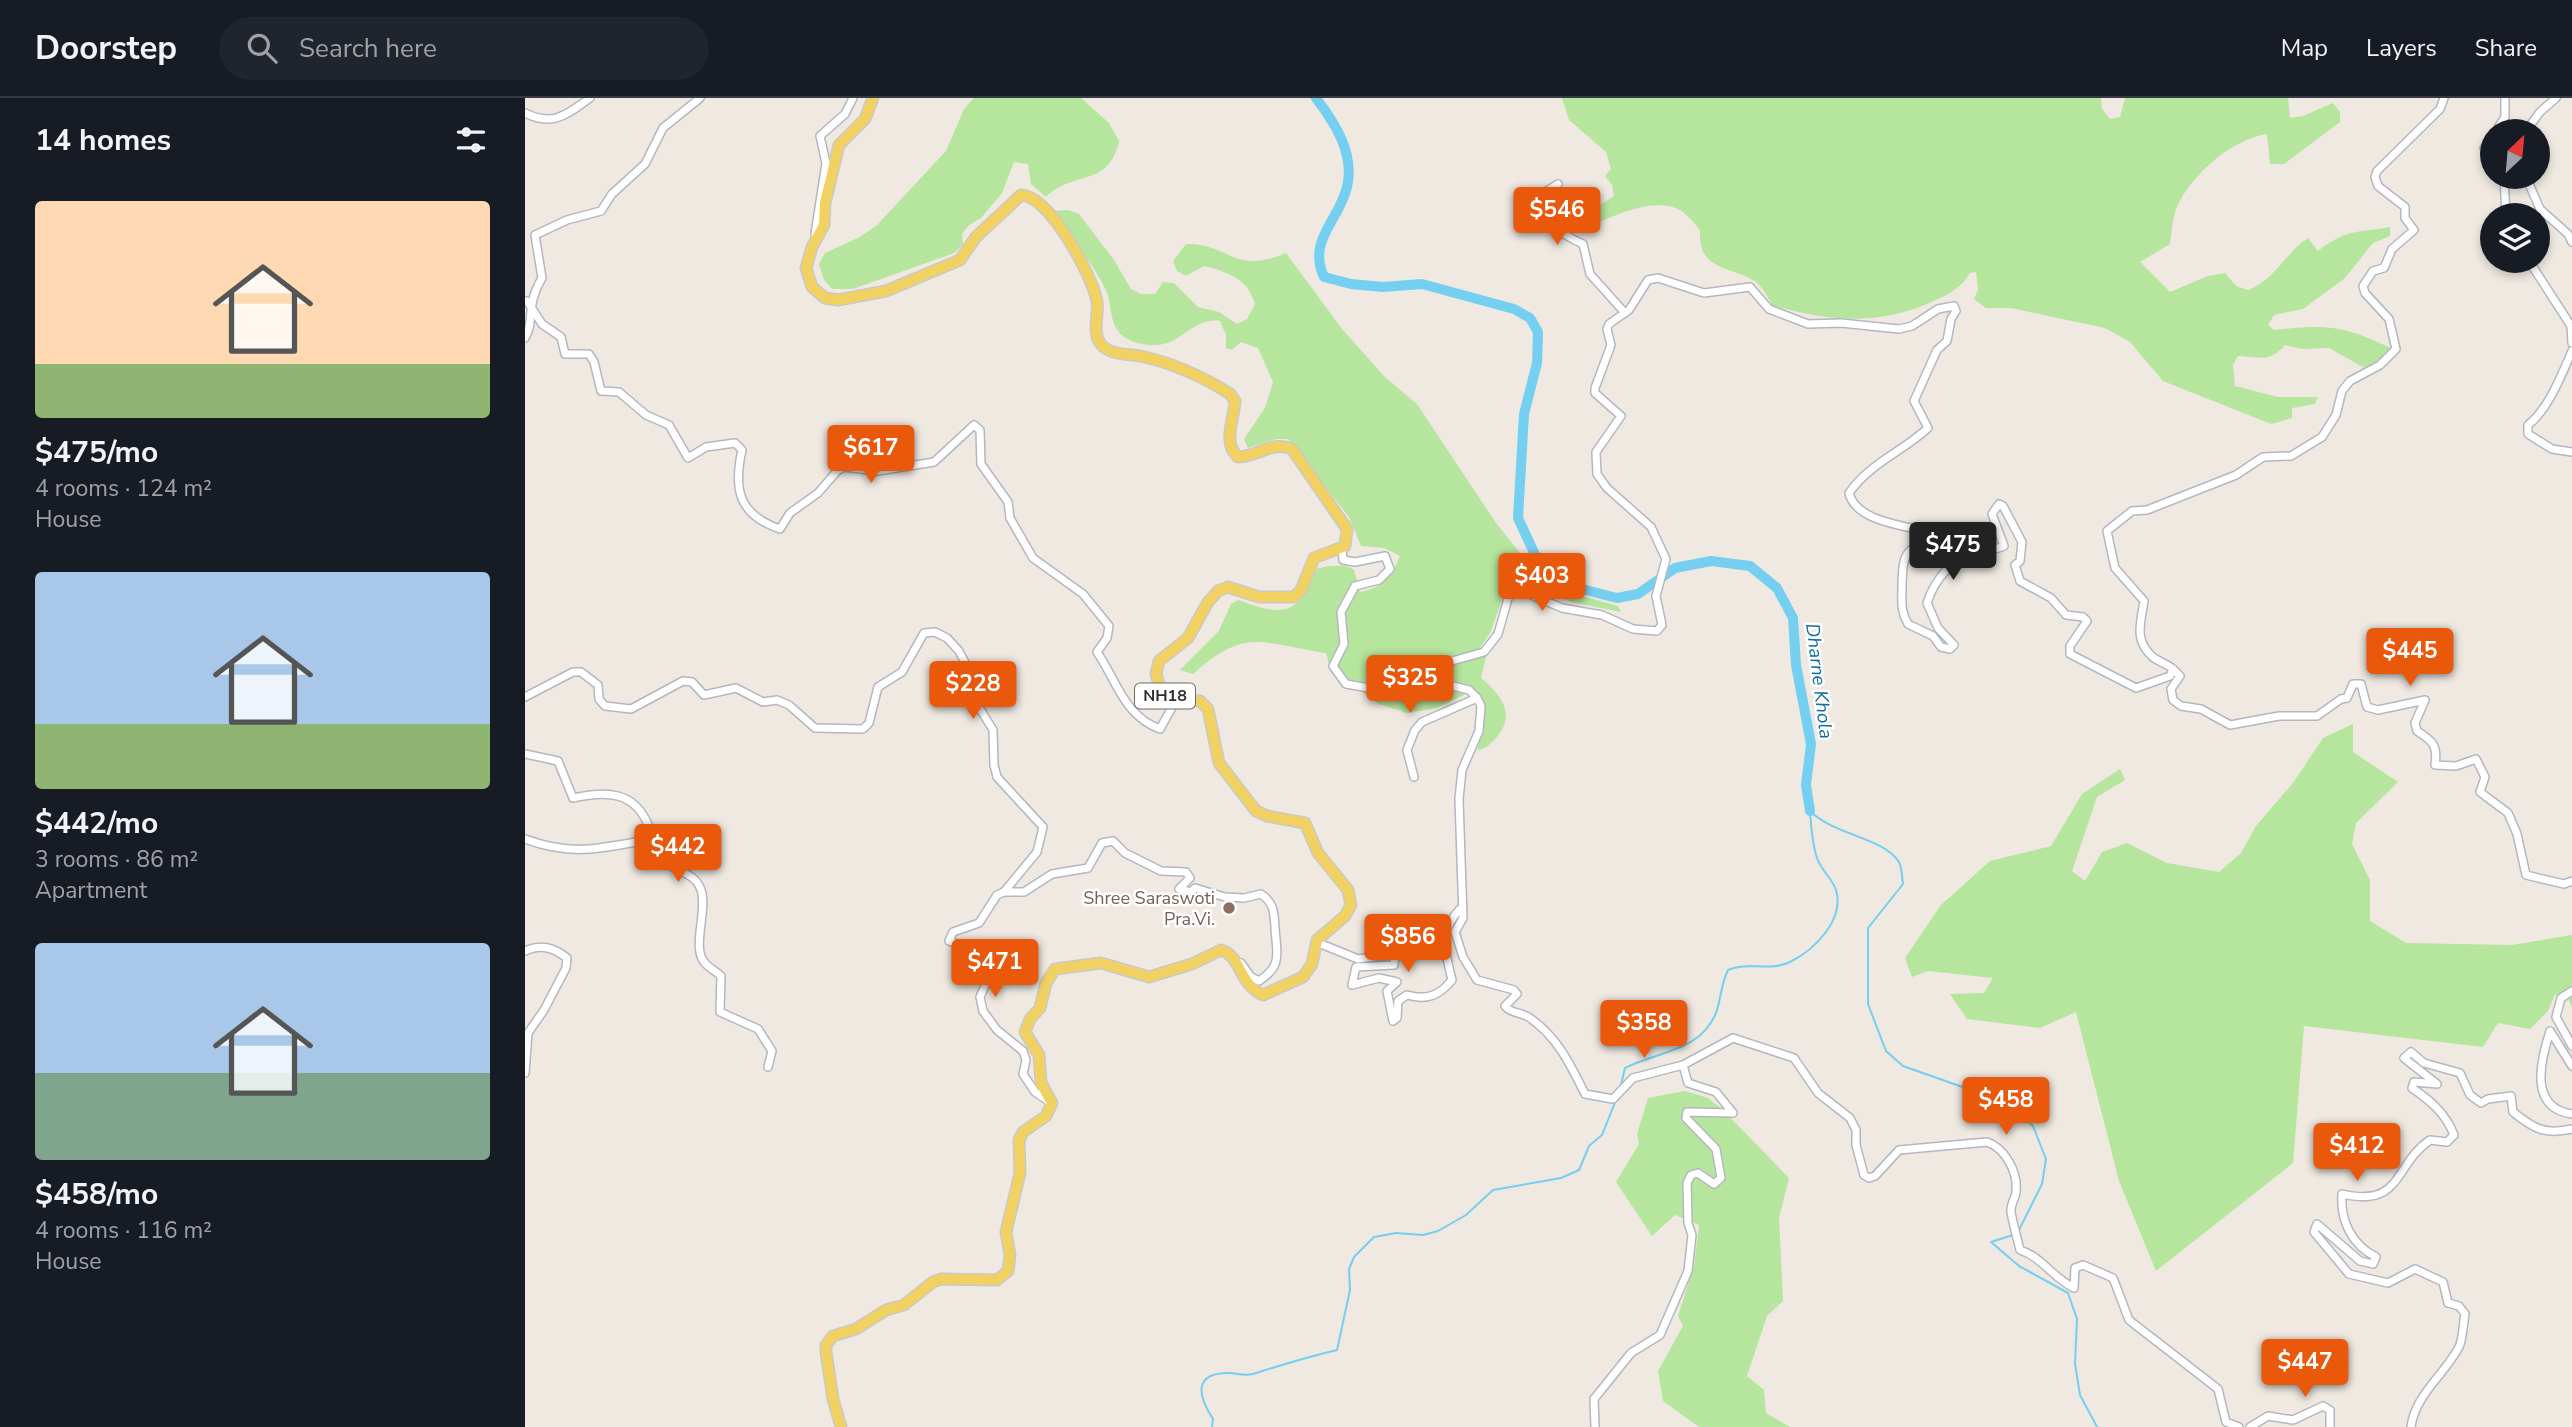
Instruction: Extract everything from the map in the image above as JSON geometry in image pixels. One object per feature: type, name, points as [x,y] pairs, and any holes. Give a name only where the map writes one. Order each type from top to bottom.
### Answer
[{"type":"main road","points":[[873,98],[865,119],[839,145],[825,203],[824,225],[812,247],[806,268],[812,288],[825,299],[838,300],[886,291],[960,260],[976,237],[1012,201],[1021,195],[1031,197],[1047,209],[1083,264],[1097,301],[1096,329],[1099,343],[1112,352],[1159,361],[1230,394],[1235,401],[1229,440],[1231,451],[1238,457],[1246,457],[1279,445],[1292,449],[1347,528],[1347,542],[1342,548]]},
{"type":"main road","name":"NH18","points":[[1231,954],[1248,986],[1263,995],[1303,977],[1313,964],[1316,942],[1345,916],[1351,905],[1348,890],[1318,853],[1304,823],[1267,816],[1256,811],[1228,778],[1219,763],[1210,713],[1205,704],[1176,700],[1162,694],[1156,674],[1159,661],[1188,638],[1212,595],[1228,587],[1259,597],[1288,599],[1301,590],[1314,558],[1342,548]]},
{"type":"main road","points":[[841,1427],[833,1399],[826,1345],[833,1336],[856,1329],[887,1310],[904,1304],[941,1279],[997,1280],[1006,1276],[1010,1265],[1006,1232],[1021,1165],[1019,1140],[1023,1132],[1045,1116],[1052,1103],[1041,1083],[1039,1055],[1025,1032],[1030,1019],[1040,1008],[1046,983],[1055,969],[1101,963],[1149,976],[1192,964],[1221,950],[1231,954]]},
{"type":"street","points":[[525,113],[547,121],[564,116],[590,98]]},
{"type":"street","points":[[525,338],[528,331],[527,301],[542,278],[535,235],[566,220],[601,211],[612,194],[645,163],[663,128],[700,98]]},
{"type":"street","points":[[812,247],[810,244],[818,226],[816,211],[826,163],[820,136],[845,114],[853,98]]},
{"type":"street","points":[[2444,98],[2440,109],[2377,171],[2375,177],[2378,186],[2406,207],[2405,218],[2414,230],[2392,249],[2384,268],[2373,271],[2363,286],[2365,293],[2389,319],[2396,349],[2380,365],[2350,381],[2342,391],[2336,415],[2322,437],[2291,456],[2263,457],[2236,475],[2147,510],[2132,511],[2107,531],[2115,568],[2144,601],[2138,618],[2141,641],[2156,660],[2180,676],[2171,689],[2173,700],[2181,706],[2201,709],[2229,725],[2279,716],[2317,716],[2341,699],[2347,698],[2353,684],[2361,684],[2367,707],[2378,710],[2425,700],[2415,723],[2417,731],[2432,740],[2437,750],[2435,765],[2456,766],[2476,759],[2485,778],[2480,792],[2508,813],[2517,834],[2526,875],[2564,884],[2572,881]]},
{"type":"street","points":[[2504,119],[2505,98]]},
{"type":"street","points":[[2535,119],[2556,98]]},
{"type":"street","points":[[1558,184],[1542,194],[1546,216],[1563,234],[1583,244],[1590,274],[1625,313]]},
{"type":"street","points":[[2531,189],[2540,209],[2568,233],[2572,242]]},
{"type":"street","points":[[2537,273],[2571,326],[2572,343]]},
{"type":"street","points":[[1342,548],[1343,561],[1355,562],[1385,556],[1390,569],[1380,580],[1355,586],[1341,612],[1344,644],[1333,666],[1346,684],[1369,688],[1484,652],[1498,635],[1509,595],[1515,588],[1562,608],[1602,615],[1633,629],[1657,631],[1663,625],[1656,596],[1666,559],[1663,548],[1641,515],[1607,488],[1597,474],[1596,452],[1621,416],[1595,393],[1611,345],[1607,329],[1609,324],[1625,313],[1643,286],[1658,278],[1704,293],[1750,287],[1769,309],[1808,324],[1841,323],[1899,329],[1912,326],[1938,309],[1954,306],[1956,311],[1951,318],[1947,341],[1937,350],[1914,401],[1928,428],[1901,450],[1865,472],[1849,493],[1858,508],[1881,520],[1895,526],[1933,533],[1932,539],[1915,545],[1904,558],[1900,605],[1908,624],[1933,636],[1941,647],[1950,649],[1954,645],[1938,628],[1927,603],[1932,586],[1944,571],[1961,559],[2004,545],[1992,514],[1999,504],[2003,506],[2022,542],[2020,561],[2015,565],[2020,581],[2051,598],[2066,615],[2083,617],[2087,621],[2070,646],[2070,654],[2136,688],[2163,680],[2170,676],[2173,669]]},
{"type":"street","points":[[527,301],[542,324],[561,337],[565,354],[589,354],[594,362],[601,391],[619,392],[646,415],[669,425],[688,458],[706,447],[735,443],[742,450],[737,479],[738,494],[756,516],[780,529],[790,513],[818,493],[838,470],[844,467],[878,471],[934,462],[974,425],[980,430],[981,464],[1008,502],[1010,518],[1033,558],[1083,594],[1109,625],[1107,638],[1097,652],[1119,685],[1129,709],[1145,723],[1160,729],[1176,700]]},
{"type":"street","points":[[2572,351],[2551,390],[2549,405],[2528,425],[2528,434],[2552,449],[2572,452]]},
{"type":"street","points":[[525,697],[573,673],[581,672],[598,685],[599,699],[605,706],[631,709],[683,681],[692,682],[703,695],[736,688],[763,702],[777,700],[789,705],[814,728],[863,729],[869,723],[877,687],[902,672],[924,633],[935,632],[947,638],[969,668],[969,691],[993,730],[997,777],[1043,827],[1037,852],[1004,892]]},
{"type":"street","points":[[1393,682],[1449,685],[1469,690],[1481,706],[1479,732],[1462,770],[1458,799],[1462,875],[1460,909],[1463,918],[1455,932],[1463,957],[1477,980],[1514,990],[1517,994],[1505,1006],[1509,1011],[1527,1016],[1561,1046],[1585,1094],[1613,1099],[1633,1078],[1683,1065],[1733,1038],[1794,1058],[1818,1093],[1850,1118],[1856,1130],[1856,1145],[1864,1175],[1869,1178],[1875,1177],[1899,1150],[1987,1142],[1994,1144],[2007,1158],[2016,1177],[2017,1193],[2011,1208],[2020,1250],[2034,1254],[2064,1284],[2074,1288],[2075,1268],[2083,1265],[2113,1278],[2129,1320],[2218,1389],[2226,1422],[2239,1427]]},
{"type":"street","points":[[1413,777],[1407,750],[1415,730],[1422,722],[1477,698]]},
{"type":"street","points":[[525,754],[558,761],[573,798],[603,793],[625,798],[645,820],[651,839],[671,866],[688,874],[701,890],[702,933],[698,946],[703,962],[722,976],[720,1012],[758,1029],[772,1051],[768,1068]]},
{"type":"street","points":[[525,839],[544,847],[582,852],[651,839]]},
{"type":"street","points":[[1052,1103],[1035,1092],[1023,1074],[1026,1060],[1023,1051],[997,1030],[983,1010],[980,997],[987,981],[988,962],[976,951],[949,941],[953,932],[979,923],[997,895],[1024,891],[1052,874],[1088,868],[1102,843],[1114,841],[1125,853],[1161,871],[1187,872],[1190,878],[1179,889],[1191,892],[1195,888],[1234,898],[1261,894],[1270,900],[1279,949],[1269,973],[1259,981],[1251,977],[1238,958],[1231,954]]},
{"type":"street","points":[[1316,942],[1359,959],[1395,954],[1394,965],[1356,967],[1352,985],[1380,978],[1397,982],[1387,991],[1393,1021],[1397,1018],[1398,1001],[1408,995],[1419,999],[1441,994],[1452,980],[1444,935],[1448,921],[1460,909]]},
{"type":"street","points":[[525,951],[535,947],[552,947],[567,958],[566,968],[544,1010],[530,1028],[525,1073]]},
{"type":"street","points":[[2572,991],[2561,998],[2556,1017],[2572,1046]]},
{"type":"street","points":[[2572,1066],[2550,1031],[2543,1052],[2545,1102],[2557,1112],[2572,1114]]},
{"type":"street","points":[[2411,1427],[2413,1414],[2426,1391],[2460,1345],[2465,1314],[2459,1306],[2448,1303],[2443,1282],[2415,1269],[2388,1283],[2349,1274],[2314,1232],[2317,1224],[2360,1261],[2373,1264],[2376,1257],[2362,1249],[2351,1237],[2341,1209],[2342,1194],[2356,1197],[2383,1194],[2393,1187],[2416,1149],[2430,1140],[2447,1142],[2454,1135],[2450,1123],[2433,1102],[2412,1088],[2414,1082],[2437,1084],[2404,1058],[2411,1052],[2424,1063],[2460,1073],[2470,1095],[2481,1103],[2511,1096],[2513,1112],[2535,1129],[2551,1134],[2572,1129]]},
{"type":"street","points":[[1595,1427],[1594,1399],[1631,1353],[1660,1335],[1688,1271],[1692,1235],[1688,1223],[1686,1183],[1691,1175],[1698,1173],[1714,1184],[1721,1178],[1716,1149],[1686,1118],[1687,1112],[1733,1113],[1716,1092],[1688,1083],[1683,1065]]},
{"type":"street","points":[[2250,1427],[2268,1416],[2293,1420],[2323,1406],[2330,1410],[2330,1427]]},
{"type":"green space","points":[[974,98],[1081,98],[1109,123],[1119,141],[1114,156],[1099,172],[1067,183],[1046,197],[1031,184],[1028,164],[1014,162],[1002,193],[981,218],[969,225],[962,234],[963,245],[954,253],[853,289],[832,289],[824,280],[819,264],[825,253],[860,237],[877,225],[946,151],[964,109]]},
{"type":"green space","points":[[1562,98],[2101,98],[2102,109],[2110,119],[2120,117],[2125,98],[2288,98],[2290,118],[2303,116],[2333,103],[2340,112],[2340,122],[2284,164],[2270,164],[2267,134],[2242,142],[2219,156],[2189,186],[2179,202],[2170,244],[2140,262],[2170,292],[2208,276],[2225,273],[2236,286],[2248,290],[2273,273],[2308,238],[2318,251],[2346,235],[2390,227],[2390,236],[2373,243],[2345,278],[2303,309],[2274,315],[2268,325],[2274,330],[2335,328],[2361,335],[2393,349],[2387,362],[2368,370],[2329,348],[2302,349],[2285,345],[2269,357],[2238,356],[2233,365],[2235,386],[2278,397],[2318,397],[2315,404],[2292,408],[2292,418],[2271,424],[2163,381],[2130,342],[2105,328],[2011,308],[1986,308],[1974,299],[1978,290],[1976,272],[1970,273],[1961,285],[1946,295],[1888,316],[1831,318],[1772,305],[1756,282],[1710,260],[1701,244],[1700,230],[1680,210],[1669,206],[1646,206],[1589,227],[1586,215],[1614,196],[1612,185],[1605,176],[1611,169],[1606,152],[1569,120]]},
{"type":"green space","points":[[1068,210],[1079,214],[1114,260],[1131,289],[1141,294],[1155,294],[1163,282],[1174,283],[1198,307],[1219,312],[1237,324],[1247,319],[1255,304],[1252,295],[1242,283],[1229,274],[1204,266],[1186,276],[1177,271],[1173,261],[1186,244],[1212,248],[1242,260],[1253,261],[1286,253],[1342,329],[1384,376],[1417,404],[1496,523],[1529,564],[1564,591],[1618,606],[1621,612],[1571,602],[1533,583],[1509,579],[1491,631],[1480,648],[1486,657],[1481,678],[1495,691],[1504,705],[1505,721],[1496,738],[1478,750],[1484,709],[1482,701],[1466,685],[1463,685],[1464,695],[1437,708],[1407,713],[1379,704],[1358,689],[1343,688],[1331,672],[1326,653],[1256,642],[1228,649],[1193,674],[1180,670],[1219,631],[1231,604],[1238,600],[1279,610],[1291,607],[1304,594],[1310,575],[1321,567],[1347,566],[1354,570],[1360,592],[1368,590],[1385,580],[1400,556],[1384,548],[1361,546],[1349,517],[1288,439],[1276,439],[1248,448],[1244,439],[1265,408],[1273,382],[1258,348],[1241,342],[1232,350],[1226,348],[1226,335],[1220,321],[1202,323],[1165,344],[1147,345],[1121,335],[1113,321],[1108,295],[1100,279],[1051,211]]},
{"type":"green space","points":[[2353,724],[2353,752],[2398,782],[2356,823],[2352,844],[2370,880],[2370,921],[2406,943],[2512,945],[2572,935],[2572,1008],[2568,998],[2555,994],[2548,1011],[2530,1029],[2498,1023],[2483,1047],[2304,1026],[2293,1163],[2156,1271],[2119,1181],[2076,1012],[2040,1028],[1967,1019],[1950,994],[1984,993],[1993,978],[1928,971],[1912,977],[1905,958],[1941,905],[1990,861],[2051,846],[2082,794],[2120,769],[2125,780],[2097,797],[2072,871],[2085,881],[2102,852],[2127,843],[2167,863],[2219,872],[2241,853],[2256,826],[2293,783],[2323,738]]},
{"type":"green space","points":[[1685,1091],[1708,1098],[1723,1110],[1789,1178],[1779,1218],[1783,1301],[1767,1316],[1747,1376],[1764,1390],[1766,1413],[1790,1427],[1699,1427],[1663,1401],[1658,1371],[1683,1326],[1678,1316],[1694,1266],[1699,1225],[1675,1215],[1652,1236],[1616,1182],[1639,1144],[1637,1134],[1648,1098]]},
{"type":"waterway","name":"Dharne Khola","points":[[1316,98],[1342,140],[1349,175],[1343,199],[1326,231],[1319,252],[1324,277],[1351,284],[1383,287],[1422,284],[1514,309],[1530,318],[1538,332],[1537,363],[1524,414],[1518,518],[1537,559],[1566,585],[1617,598],[1638,594],[1675,568],[1711,561],[1750,566],[1777,588],[1793,618],[1796,665],[1811,744],[1806,785],[1810,811]]},
{"type":"waterway","name":"Dharne Khola","points":[[1810,811],[1832,826],[1882,847],[1900,864],[1903,884],[1868,928],[1868,1004],[1886,1051],[1903,1066],[2005,1102],[2033,1126],[2046,1159],[2042,1184],[2019,1230]]},
{"type":"waterway","points":[[1620,1089],[1625,1068],[1677,1049],[1700,1036],[1716,1013],[1728,970],[1790,962],[1809,950],[1832,923],[1838,901],[1836,890],[1817,858],[1810,811]]},
{"type":"waterway","points":[[1212,1427],[1213,1419],[1202,1394],[1204,1381],[1210,1377],[1231,1373],[1253,1374],[1337,1350],[1350,1290],[1349,1269],[1354,1257],[1374,1237],[1396,1233],[1423,1235],[1438,1231],[1466,1215],[1493,1190],[1561,1178],[1579,1170],[1589,1146],[1602,1135],[1616,1100]]},
{"type":"waterway","name":"Dharne Khola","points":[[2013,1235],[1991,1242],[2019,1266],[2068,1293],[2077,1319],[2075,1364],[2080,1395],[2097,1427]]},
{"type":"place","name":"Shree Saraswoti Pra.Vi.","points":[[1229,908]]}]
